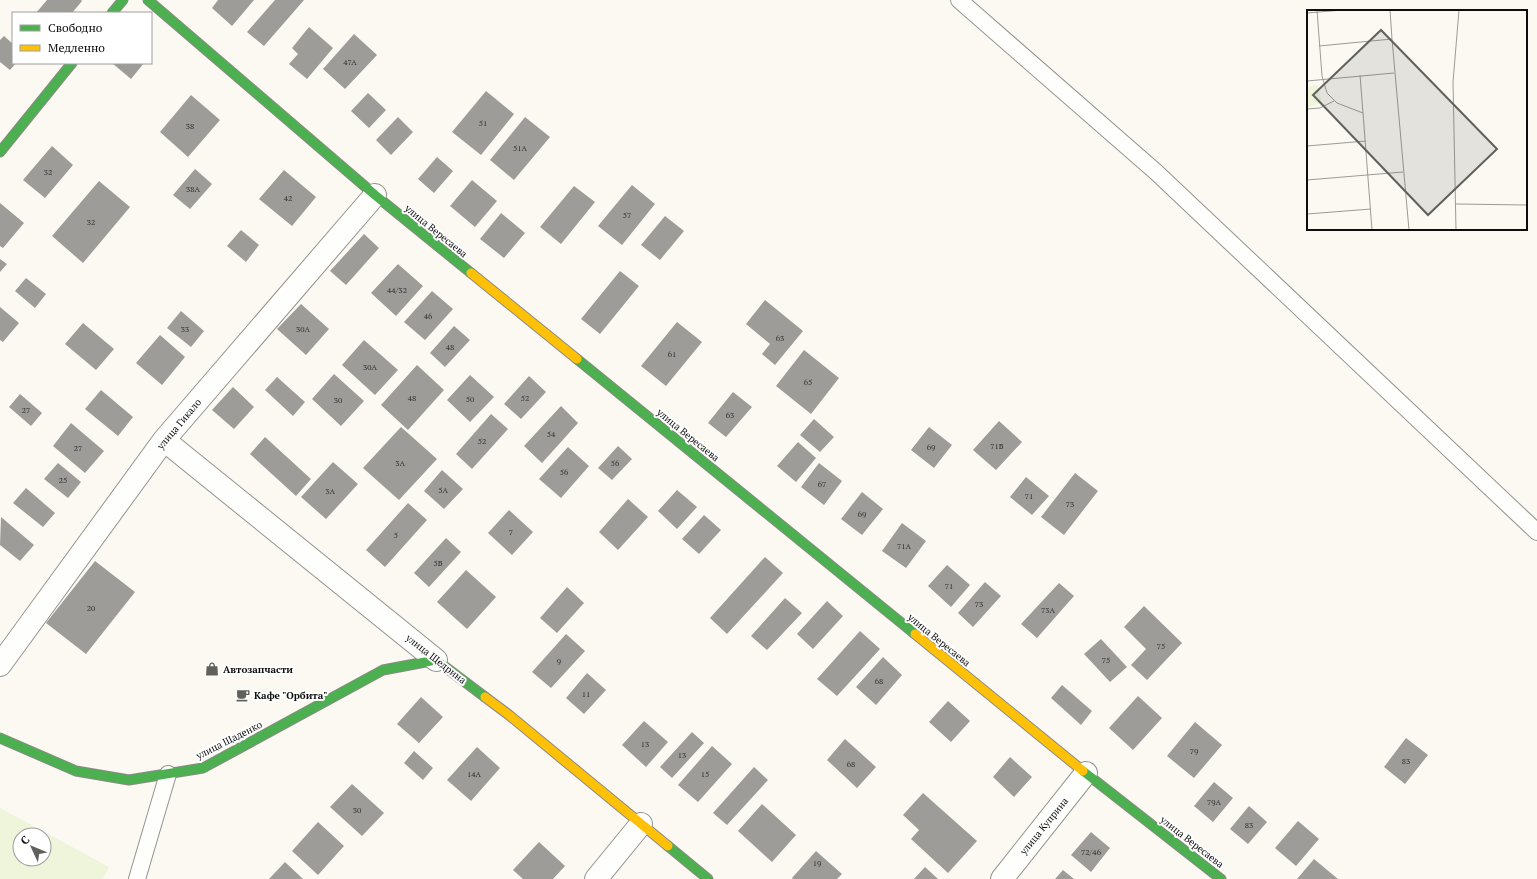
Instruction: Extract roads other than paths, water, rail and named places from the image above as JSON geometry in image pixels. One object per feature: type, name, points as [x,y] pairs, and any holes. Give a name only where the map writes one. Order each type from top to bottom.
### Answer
[{"type":"main road","points":[[113,12],[123,0]]},
{"type":"main road","name":"улица Вересаева","points":[[148,0],[375,195],[1086,773],[1221,879]]},
{"type":"main road","points":[[0,152],[71,64]]},
{"type":"main road","name":"улица Щаденко","points":[[0,738],[76,771],[129,780],[203,768],[383,670],[436,660]]},
{"type":"main road","name":"улица Щедрина","points":[[436,660],[509,715],[708,879]]},
{"type":"street","name":"улица Гикало","points":[[0,665],[164,440],[375,195]]},
{"type":"street","name":"улица Щедрина","points":[[164,440],[436,660]]},
{"type":"street","name":"улица Куприна","points":[[1002,879],[1086,773]]},
{"type":"street","points":[[596,879],[641,824]]},
{"type":"lane","points":[[959,0],[1156,172],[1537,532]]},
{"type":"lane","points":[[137,879],[168,774]]},
{"type":"place","name":"Автозапчасти","points":[[212,669]]},
{"type":"place","name":"Кафе \"Орбита\"","points":[[243,695]]}]
